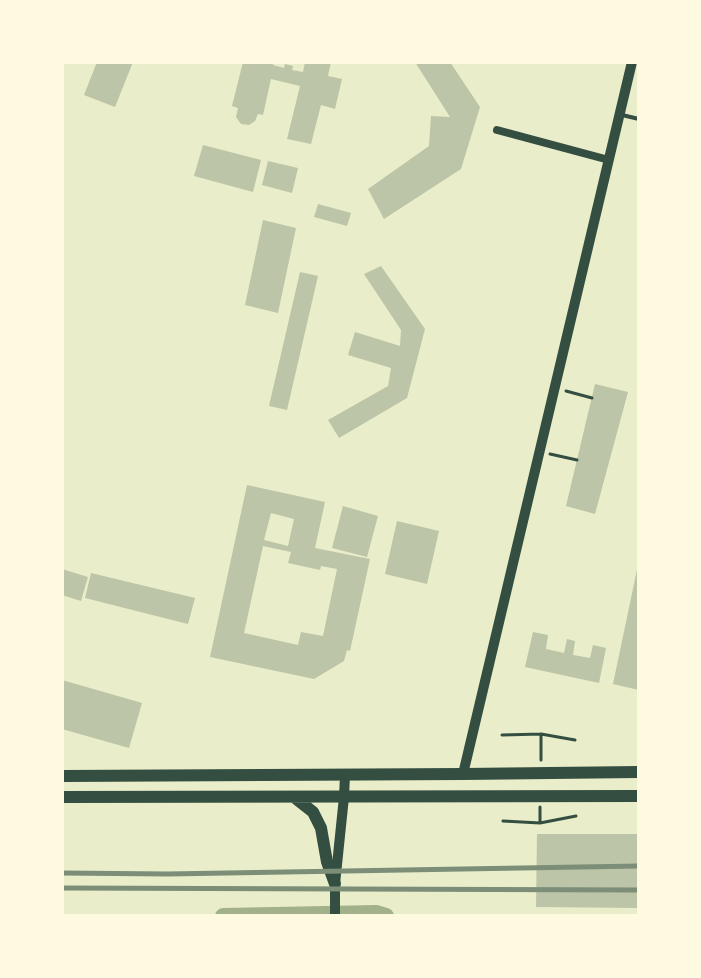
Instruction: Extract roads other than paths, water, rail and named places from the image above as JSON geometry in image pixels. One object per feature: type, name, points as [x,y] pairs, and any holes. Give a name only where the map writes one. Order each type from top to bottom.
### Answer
[{"type":"main road","points":[[62,776],[639,772]]},
{"type":"main road","points":[[62,797],[639,796]]},
{"type":"main road","points":[[294,797],[313,812],[321,828],[327,862],[335,884]]},
{"type":"street","points":[[463,774],[632,62]]},
{"type":"street","points":[[497,130],[609,160]]},
{"type":"street","points":[[335,916],[345,775]]},
{"type":"lane","points":[[620,114],[639,119]]},
{"type":"waterway","points":[[223,916],[376,913],[386,916]]},
{"type":"railway","points":[[62,873],[639,866]]},
{"type":"railway","points":[[62,888],[639,890]]}]
